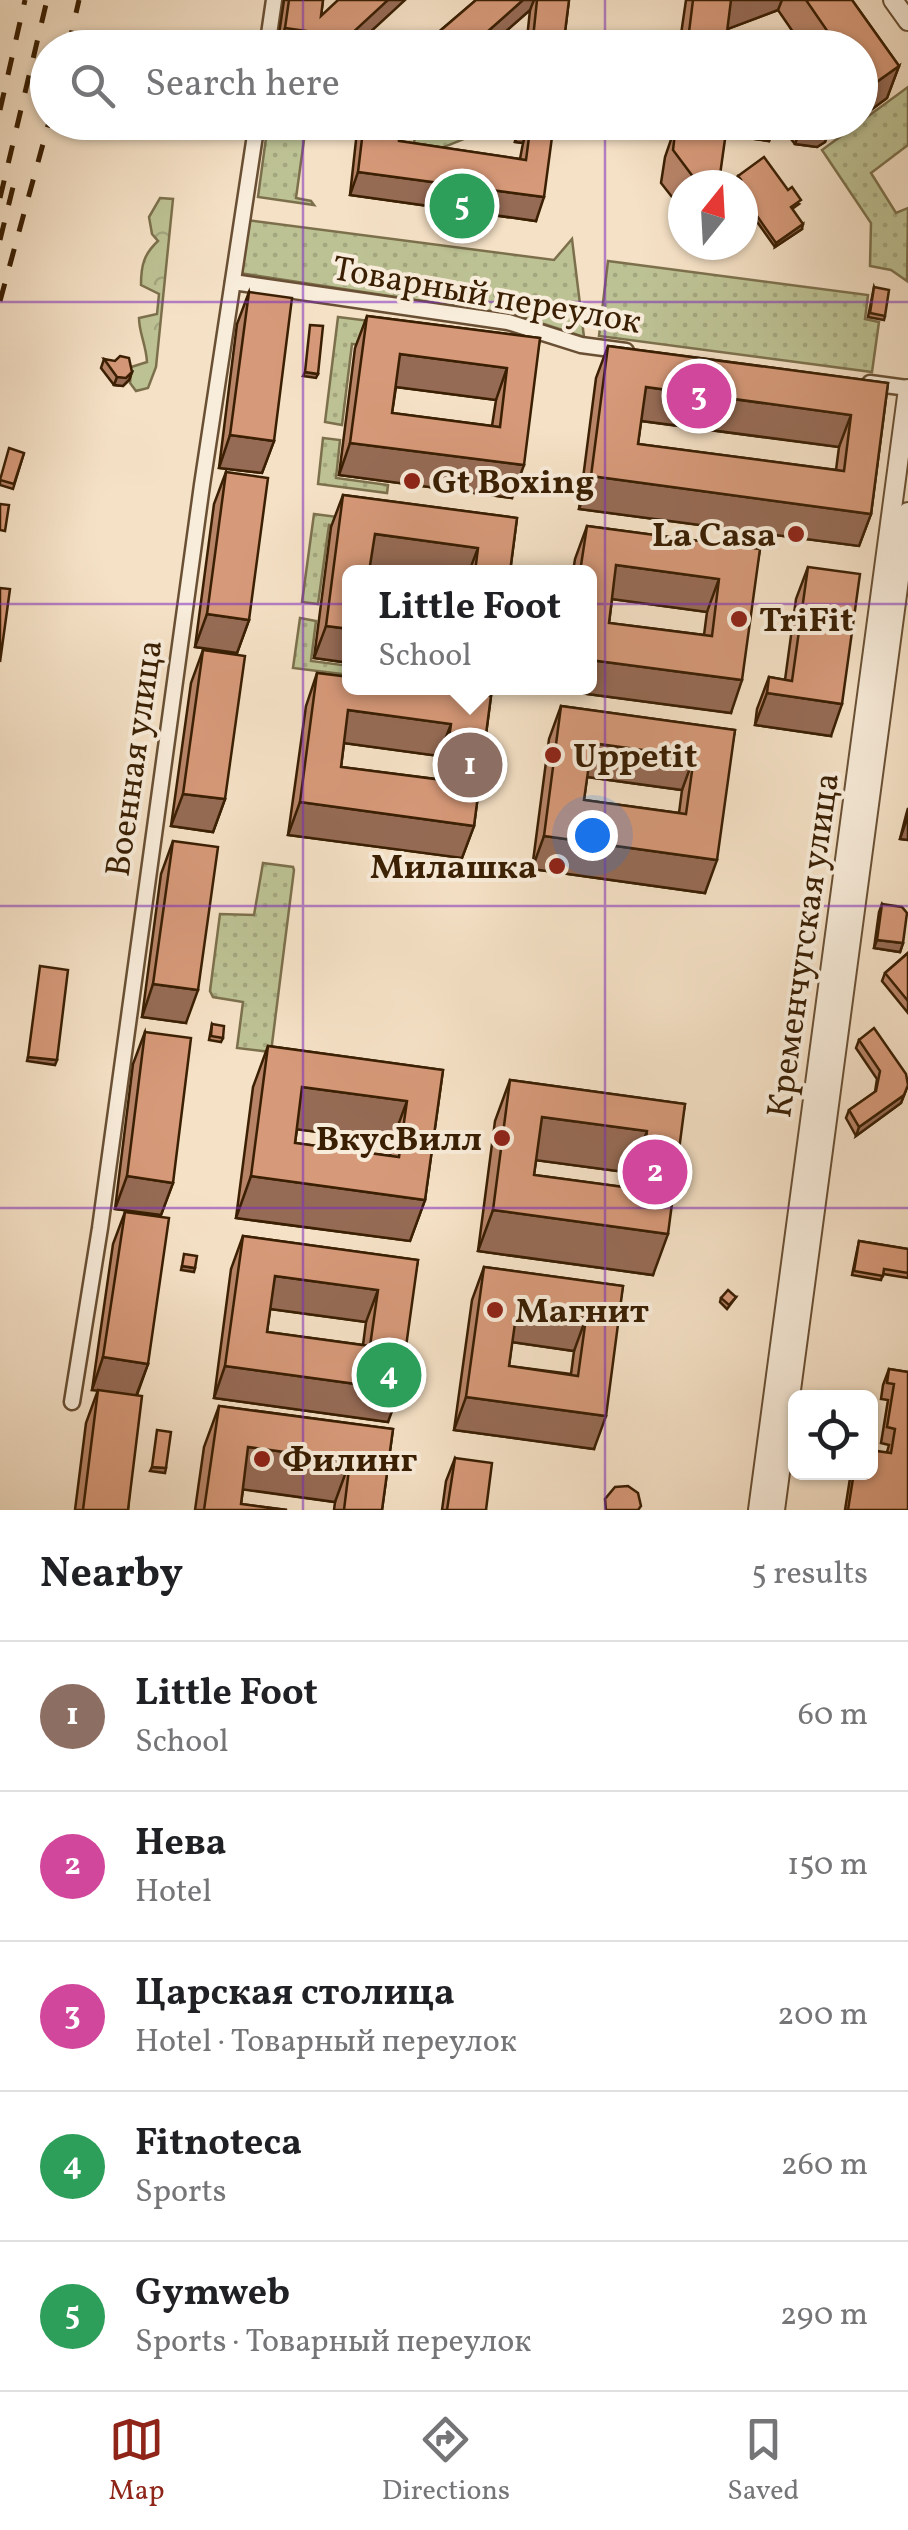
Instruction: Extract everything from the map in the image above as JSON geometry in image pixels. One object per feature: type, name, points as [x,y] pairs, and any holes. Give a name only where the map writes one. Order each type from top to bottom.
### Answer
[{"type":"street","points":[[270,30],[274,0]]},
{"type":"street","points":[[894,0],[908,21]]},
{"type":"street","name":"Военная улица","points":[[72,1402],[253,140]]},
{"type":"street","name":"Товарный переулок","points":[[233,282],[508,322],[582,345],[634,352]]},
{"type":"street","points":[[860,382],[908,389]]},
{"type":"street","name":"Кременчугская улица","points":[[758,1510],[908,389]]},
{"type":"street","name":"Кременчугская улица","points":[[775,1510],[908,512]]},
{"type":"green space","points":[[908,87],[908,145],[871,173],[896,213],[908,208],[907,281],[891,270],[870,266],[871,223],[822,150],[836,140],[878,140],[878,109]]},
{"type":"green space","points":[[266,140],[304,140],[296,198],[314,205],[258,197]]},
{"type":"green space","points":[[414,140],[462,140],[432,152]]},
{"type":"green space","points":[[160,198],[173,199],[156,367],[148,388],[136,391],[130,383],[128,368],[147,362],[139,318],[157,314],[159,294],[141,285],[141,278],[146,255],[158,241],[152,234],[149,217]]},
{"type":"green space","points":[[247,220],[554,260],[572,239],[584,337],[519,316],[239,273]]},
{"type":"green space","points":[[608,261],[868,295],[865,319],[879,322],[872,372],[599,336]]},
{"type":"green space","points":[[338,317],[410,326],[407,351],[352,344],[342,425],[325,422]]},
{"type":"green space","points":[[323,438],[340,440],[336,478],[388,485],[387,493],[318,484]]},
{"type":"green space","points":[[314,514],[369,521],[368,530],[329,525],[318,604],[302,602]]},
{"type":"green space","points":[[300,618],[316,621],[311,661],[342,665],[342,674],[293,668]]},
{"type":"green space","points":[[263,863],[294,870],[271,1052],[237,1048],[243,1002],[213,997],[210,991],[220,914],[254,915]]},
{"type":"building","points":[[289,0],[323,0],[321,16],[338,0],[388,0],[356,30],[285,28]]},
{"type":"building","points":[[476,0],[523,0],[489,30],[441,30]]},
{"type":"building","points":[[537,0],[569,0],[565,30],[534,30]]},
{"type":"building","points":[[693,0],[731,0],[727,30],[689,30]]},
{"type":"building","points":[[806,0],[852,0],[873,30],[827,30]]},
{"type":"building","points":[[878,37],[899,66],[878,81]]},
{"type":"building","points":[[362,140],[399,140],[526,160],[529,140],[552,140],[544,197],[358,172]]},
{"type":"building","points":[[674,140],[725,140],[721,170],[688,170],[673,150]]},
{"type":"building","points":[[764,157],[788,190],[792,187],[801,200],[791,207],[803,224],[776,243],[758,217],[758,170],[746,170]]},
{"type":"building","points":[[874,287],[889,290],[885,316],[870,313]]},
{"type":"building","points":[[249,292],[292,298],[274,441],[230,435]]},
{"type":"building","points":[[367,316],[540,338],[524,465],[350,443]],"holes":[[[400,354],[507,368],[500,427],[392,413]]]},
{"type":"building","points":[[310,325],[323,326],[318,374],[305,372]]},
{"type":"building","points":[[608,346],[888,383],[871,514],[591,476]],"holes":[[[646,387],[851,415],[844,471],[638,444]]]},
{"type":"building","points":[[120,356],[129,358],[132,372],[126,378],[117,377],[104,359],[115,361]]},
{"type":"building","points":[[9,448],[24,453],[14,484],[0,480]]},
{"type":"building","points":[[226,472],[268,478],[249,620],[207,614]]},
{"type":"building","points":[[343,495],[517,518],[511,565],[476,565],[478,548],[375,534],[370,565],[342,565],[342,628],[326,626]]},
{"type":"building","points":[[0,504],[9,505],[5,531],[0,530]]},
{"type":"building","points":[[587,526],[760,549],[742,680],[597,661],[597,565],[581,565]],"holes":[[[616,565],[719,579],[712,636],[609,623]]]},
{"type":"building","points":[[808,567],[860,574],[842,704],[767,693],[769,677],[792,681]]},
{"type":"building","points":[[0,588],[10,589],[0,662]]},
{"type":"building","points":[[203,650],[245,656],[225,799],[183,794]]},
{"type":"building","points":[[317,673],[342,676],[342,695],[491,696],[474,826],[300,802]],"holes":[[[348,710],[451,724],[443,780],[341,767]]]},
{"type":"building","points":[[561,706],[735,730],[717,860],[544,836]],"holes":[[[592,743],[694,757],[686,814],[584,800]]]},
{"type":"building","points":[[173,841],[218,847],[198,990],[153,984]]},
{"type":"building","points":[[882,904],[902,907],[907,913],[903,943],[877,940]]},
{"type":"building","points":[[908,953],[908,1001],[885,973]]},
{"type":"building","points":[[40,966],[68,970],[57,1060],[28,1057]]},
{"type":"building","points":[[212,1024],[224,1026],[223,1038],[211,1036]]},
{"type":"building","points":[[874,1028],[906,1074],[908,1085],[904,1095],[859,1127],[849,1110],[876,1091],[880,1071],[859,1040]]},
{"type":"building","points":[[145,1032],[191,1038],[173,1183],[127,1176]]},
{"type":"building","points":[[268,1046],[443,1070],[425,1200],[251,1176]],"holes":[[[302,1087],[407,1101],[399,1157],[295,1143]]]},
{"type":"building","points":[[510,1080],[685,1104],[668,1234],[493,1210]],"holes":[[[542,1117],[647,1131],[639,1189],[534,1175]]]},
{"type":"building","points":[[125,1212],[169,1218],[148,1364],[103,1357]]},
{"type":"building","points":[[243,1236],[418,1260],[400,1390],[225,1366]],"holes":[[[275,1276],[378,1290],[370,1346],[267,1332]]]},
{"type":"building","points":[[859,1241],[908,1249],[908,1273],[884,1269],[883,1276],[854,1271]]},
{"type":"building","points":[[184,1254],[197,1256],[195,1268],[182,1266]]},
{"type":"building","points":[[484,1267],[623,1286],[606,1416],[466,1397]],"holes":[[[517,1309],[586,1318],[578,1376],[509,1366]]]},
{"type":"building","points":[[728,1290],[736,1297],[729,1305],[721,1298]]},
{"type":"building","points":[[889,1369],[908,1372],[908,1510],[848,1510],[853,1480],[878,1480],[878,1451],[891,1453],[895,1429],[887,1427],[894,1384],[887,1383]]},
{"type":"building","points":[[98,1390],[142,1396],[128,1510],[83,1510]]},
{"type":"building","points":[[219,1406],[393,1429],[382,1510],[344,1510],[350,1461],[248,1447],[241,1504],[287,1510],[204,1510]]},
{"type":"building","points":[[157,1430],[171,1432],[166,1468],[152,1467]]},
{"type":"building","points":[[455,1458],[492,1463],[486,1510],[447,1510]]},
{"type":"building","points":[[628,1486],[638,1493],[638,1510],[606,1510],[605,1499],[615,1487]]},
{"type":"railway","points":[[0,110],[25,0]]},
{"type":"railway","points":[[40,30],[47,0]]},
{"type":"railway","points":[[72,30],[79,0]]},
{"type":"railway","points":[[0,198],[30,72]]},
{"type":"railway","points":[[0,301],[44,140]]},
{"type":"railway","points":[[0,240],[13,187]]},
{"type":"place","name":"Gymweb","points":[[462,206]]},
{"type":"place","name":"Царская столица","points":[[699,396]]},
{"type":"place","name":"Gt Boxing","points":[[412,481]]},
{"type":"place","name":"La Casa","points":[[796,534]]},
{"type":"place","name":"TriFit","points":[[739,619]]},
{"type":"place","name":"Uppetit","points":[[553,755]]},
{"type":"place","name":"Little Foot","points":[[470,765]]},
{"type":"place","name":"Милашка","points":[[557,866]]},
{"type":"place","name":"ВкусВилл","points":[[502,1138]]},
{"type":"place","name":"Нева","points":[[655,1172]]},
{"type":"place","name":"Магнит","points":[[495,1310]]},
{"type":"place","name":"Fitnoteca","points":[[389,1375]]},
{"type":"place","name":"Филинг","points":[[262,1459]]}]
